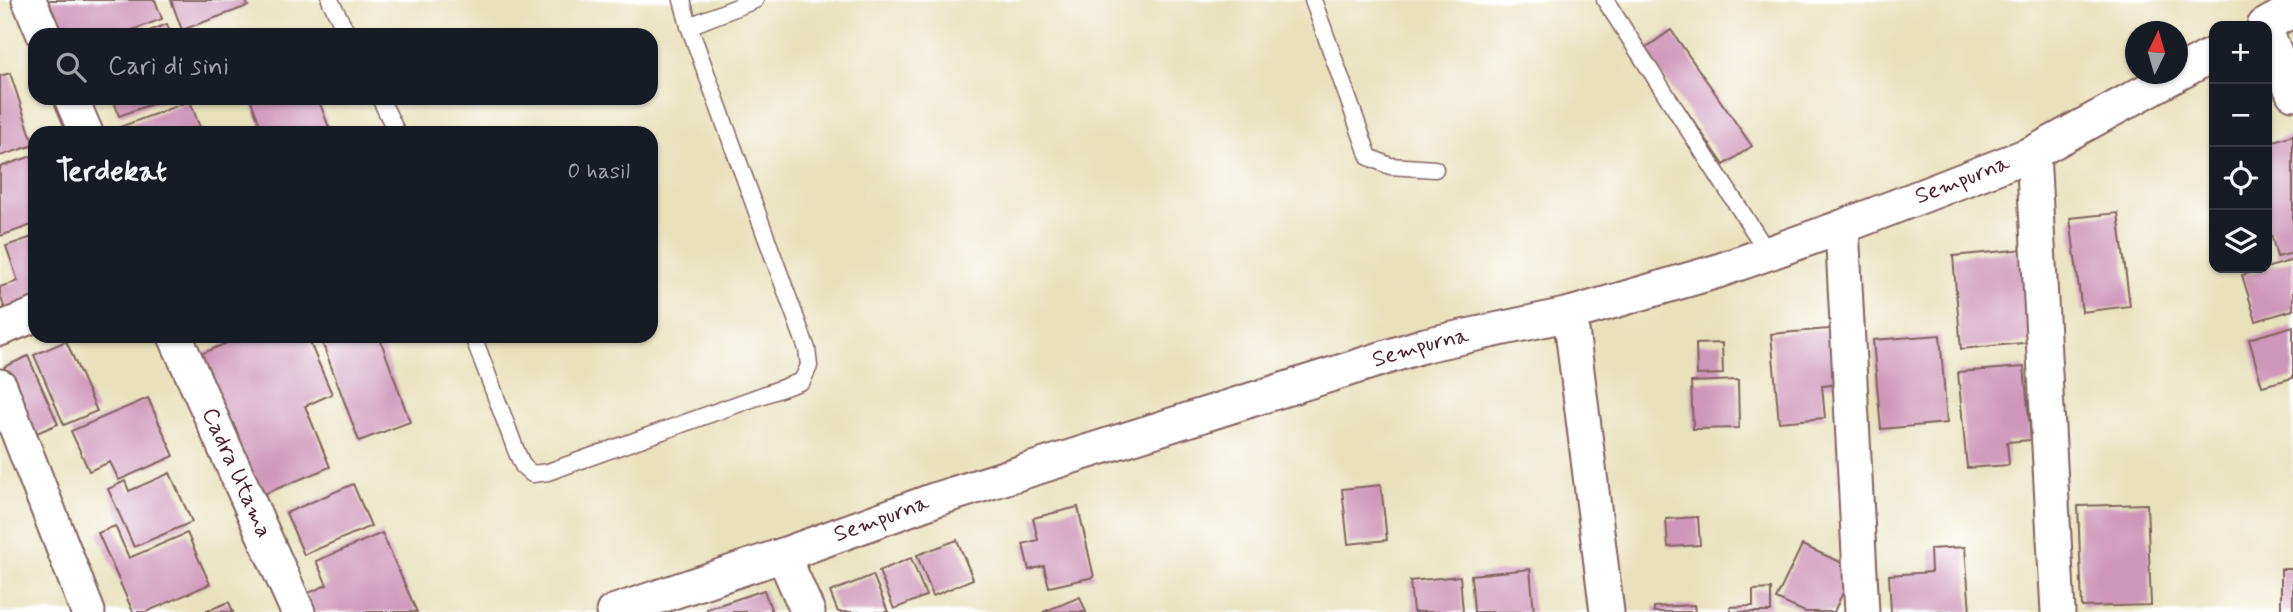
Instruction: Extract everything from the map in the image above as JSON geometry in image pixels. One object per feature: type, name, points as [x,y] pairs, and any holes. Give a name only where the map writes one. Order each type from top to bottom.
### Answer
[{"type":"street","points":[[29,0],[41,28]]},
{"type":"street","points":[[2272,22],[2293,10]]},
{"type":"street","points":[[2272,45],[2293,93]]},
{"type":"street","name":"Sempurna","points":[[613,612],[783,555],[934,500],[1425,345],[1570,314],[1718,271],[1842,227],[2033,153],[2209,57]]},
{"type":"street","points":[[74,105],[83,126]]},
{"type":"street","points":[[2033,153],[2053,611]]},
{"type":"street","points":[[1842,227],[1862,612]]},
{"type":"street","points":[[1570,314],[1607,612]]},
{"type":"street","points":[[0,329],[28,319]]},
{"type":"street","name":"Cadra Utama","points":[[178,343],[298,612]]},
{"type":"street","points":[[0,386],[88,612]]},
{"type":"street","points":[[783,555],[808,612]]},
{"type":"lane","points":[[330,0],[344,28]]},
{"type":"lane","points":[[476,343],[517,453],[523,466],[532,474],[548,472],[802,381],[809,366],[807,349],[689,26],[682,0]]},
{"type":"lane","points":[[689,26],[755,0]]},
{"type":"lane","points":[[1313,0],[1369,156],[1390,166],[1435,169]]},
{"type":"lane","points":[[1605,0],[1768,253]]},
{"type":"lane","points":[[383,105],[394,126]]},
{"type":"building","points":[[47,0],[155,0],[162,19],[138,28],[57,28]]},
{"type":"building","points":[[171,0],[245,0],[248,6],[188,28],[181,28]]},
{"type":"building","points":[[1671,30],[1752,146],[1724,165],[1644,49]]},
{"type":"building","points":[[10,73],[28,127],[28,147],[0,156],[0,76]]},
{"type":"building","points":[[115,105],[149,105],[119,116]]},
{"type":"building","points":[[179,105],[192,105],[199,126],[123,126]]},
{"type":"building","points":[[253,105],[321,105],[328,126],[260,126]]},
{"type":"building","points":[[2293,135],[2293,253],[2277,257],[2272,238],[2272,141]]},
{"type":"building","points":[[28,157],[28,226],[0,236],[0,167]]},
{"type":"building","points":[[2118,213],[2130,306],[2082,312],[2070,218]]},
{"type":"building","points":[[28,238],[28,308],[7,315],[0,287],[18,281],[6,246]]},
{"type":"building","points":[[2025,249],[2033,342],[1961,349],[1953,256]]},
{"type":"building","points":[[2293,260],[2293,310],[2256,321],[2242,275],[2272,273],[2272,266]]},
{"type":"building","points":[[2293,326],[2293,378],[2262,386],[2249,339]]},
{"type":"building","points":[[1840,328],[1844,384],[1822,386],[1825,418],[1779,422],[1771,334]]},
{"type":"building","points":[[1940,335],[1947,423],[1881,429],[1873,340]]},
{"type":"building","points":[[67,343],[97,411],[64,425],[34,355]]},
{"type":"building","points":[[227,343],[310,343],[332,394],[305,406],[330,467],[257,497],[196,356]]},
{"type":"building","points":[[322,343],[382,343],[410,422],[359,441]]},
{"type":"building","points":[[1722,343],[1723,374],[1697,375],[1696,344]]},
{"type":"building","points":[[28,356],[58,424],[25,438],[23,409],[4,367]]},
{"type":"building","points":[[2024,367],[2031,440],[2007,442],[2009,465],[1967,468],[1958,372]]},
{"type":"building","points":[[1738,380],[1739,428],[1693,429],[1691,382]]},
{"type":"building","points":[[148,398],[174,456],[119,480],[110,462],[89,471],[71,431]]},
{"type":"building","points":[[170,473],[192,522],[134,547],[108,489],[125,481],[129,491]]},
{"type":"building","points":[[353,484],[371,526],[304,555],[286,513]]},
{"type":"building","points":[[1381,485],[1387,540],[1348,544],[1342,489]]},
{"type":"building","points":[[2147,504],[2151,605],[2082,607],[2078,506]]},
{"type":"building","points":[[1078,507],[1094,577],[1049,587],[1044,566],[1029,570],[1023,544],[1038,540],[1033,518]]},
{"type":"building","points":[[1698,517],[1700,545],[1668,547],[1666,519]]},
{"type":"building","points":[[115,526],[129,558],[187,533],[210,584],[146,612],[133,612],[98,533]]},
{"type":"building","points":[[382,533],[417,612],[314,612],[306,594],[327,585],[316,561]]},
{"type":"building","points":[[957,540],[973,579],[933,596],[917,555]]},
{"type":"building","points":[[1802,545],[1854,568],[1834,612],[1805,612],[1776,599]]},
{"type":"building","points":[[1965,547],[1970,612],[1891,612],[1889,575],[1931,572],[1930,549]]},
{"type":"building","points":[[911,558],[926,596],[894,609],[879,571]]},
{"type":"building","points":[[1530,569],[1534,612],[1474,612],[1471,575]]},
{"type":"building","points":[[2281,569],[2293,569],[2293,612],[2281,612]]},
{"type":"building","points":[[873,575],[888,612],[838,612],[830,592]]},
{"type":"building","points":[[1460,576],[1463,612],[1413,612],[1410,581]]},
{"type":"building","points":[[1771,589],[1771,612],[1731,612],[1730,607],[1753,606],[1753,590]]},
{"type":"building","points":[[764,590],[772,612],[708,612],[707,609]]},
{"type":"building","points":[[1080,597],[1086,612],[1043,612]]},
{"type":"building","points":[[229,602],[233,612],[204,612]]},
{"type":"building","points":[[1694,605],[1695,612],[1654,612],[1654,607]]}]
